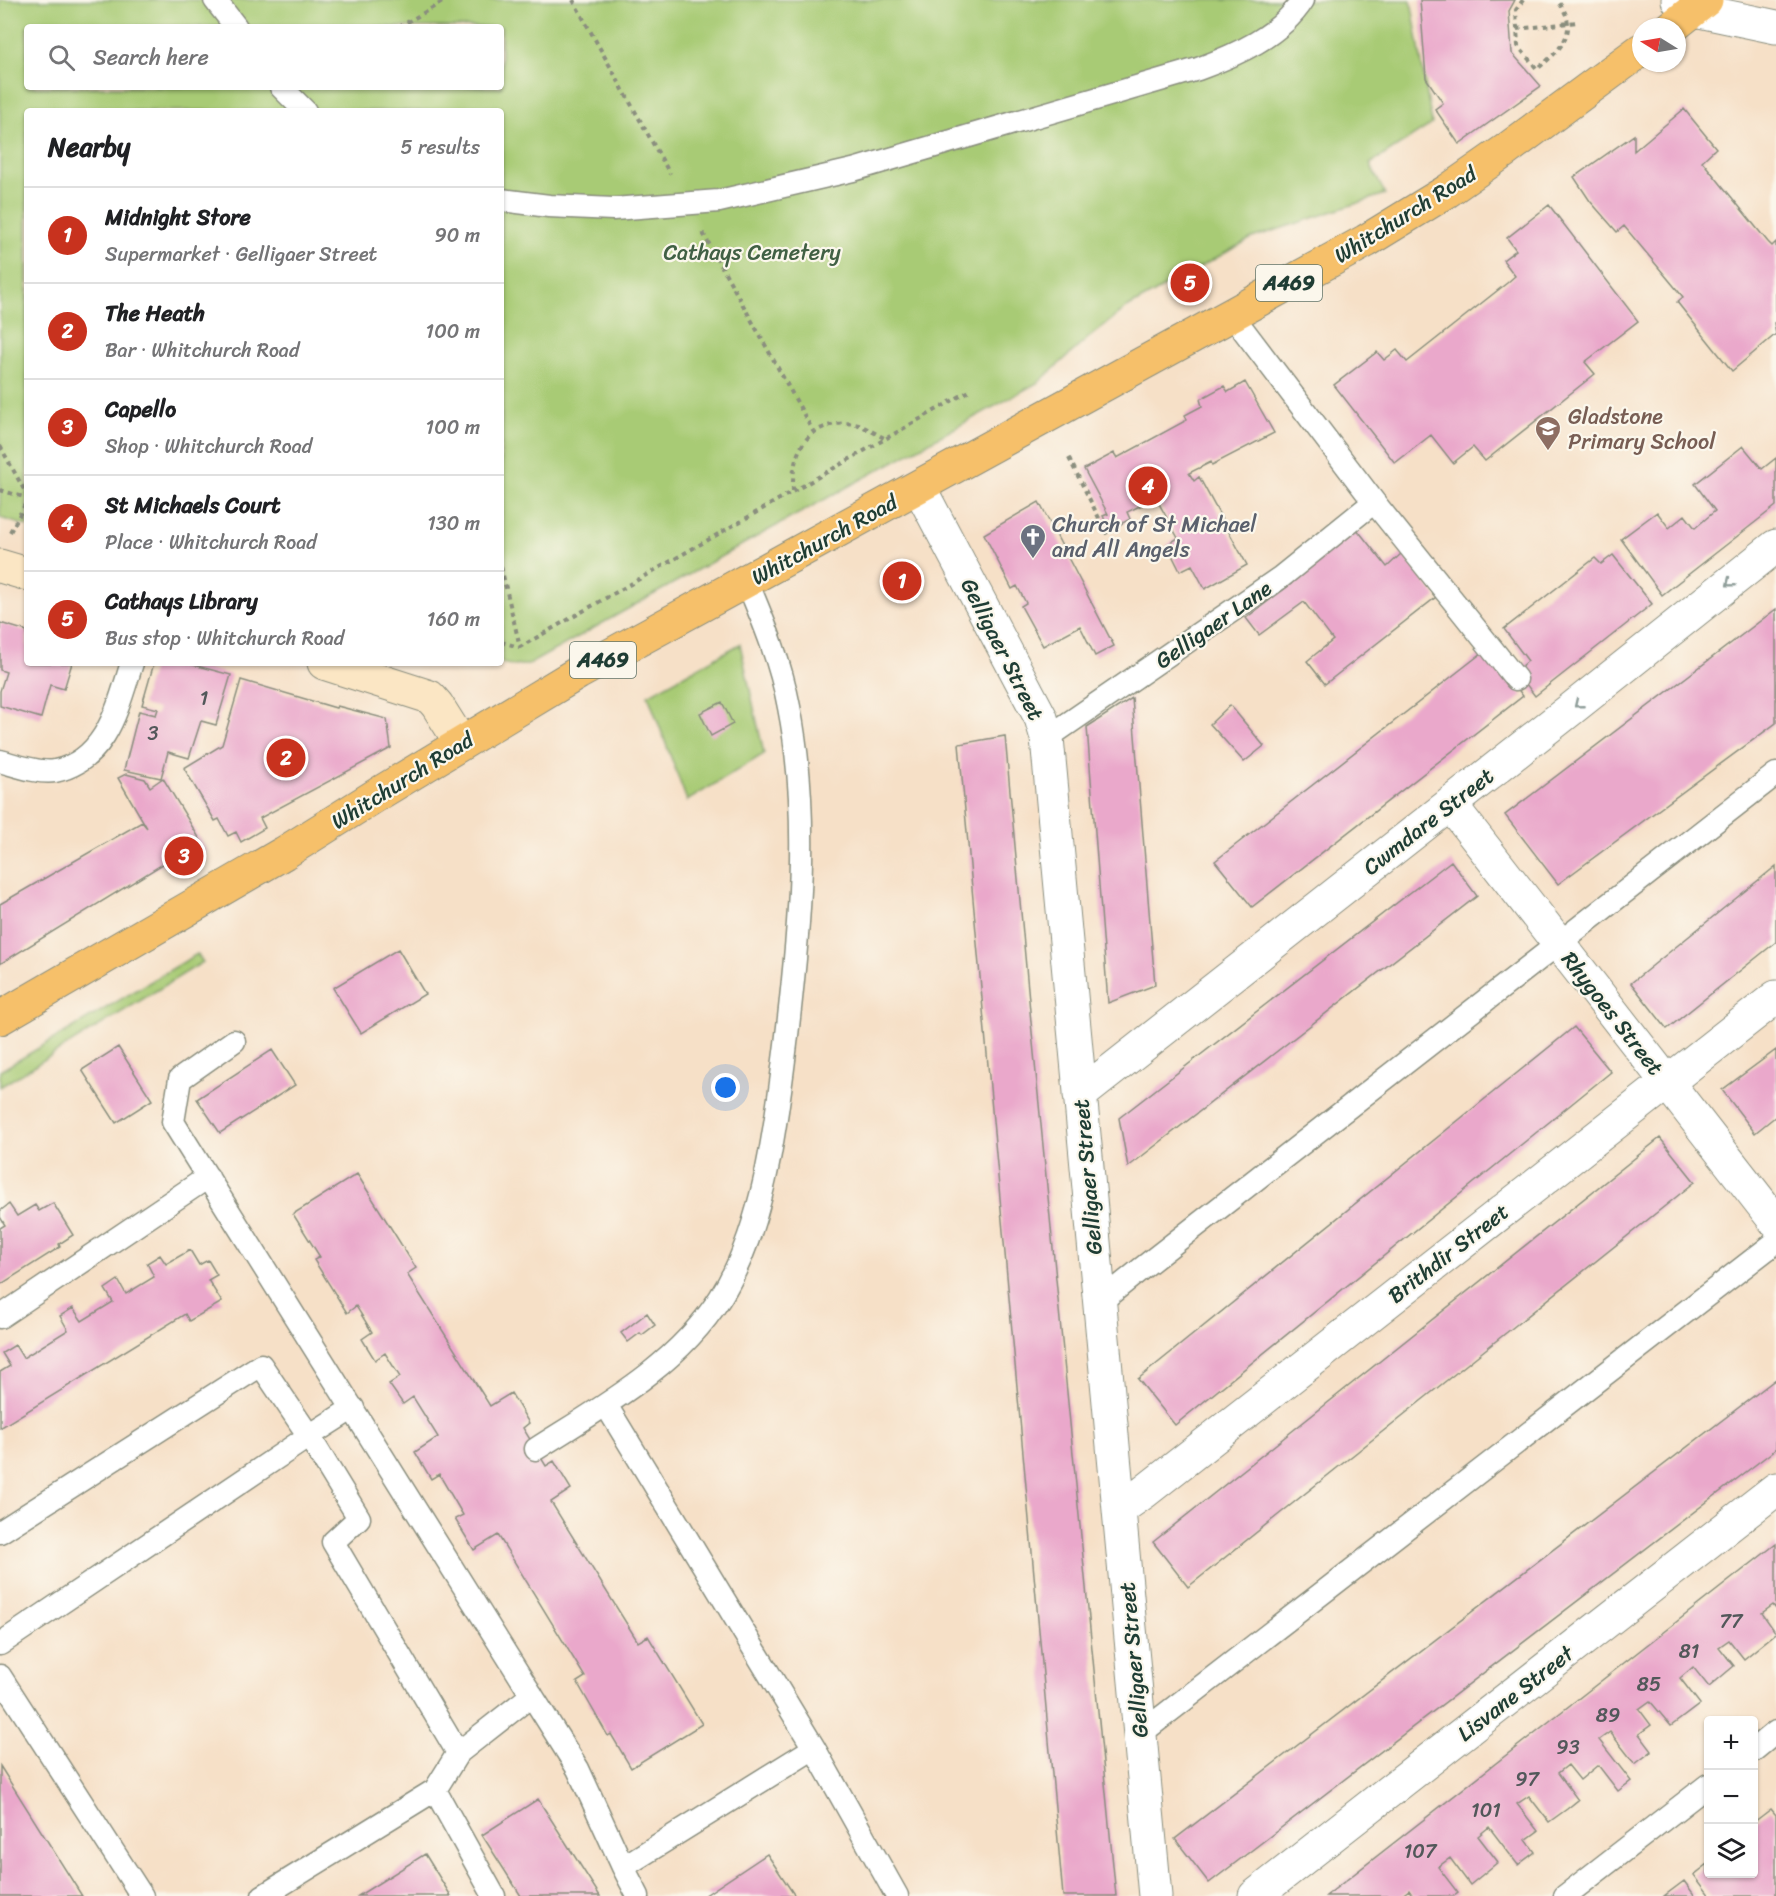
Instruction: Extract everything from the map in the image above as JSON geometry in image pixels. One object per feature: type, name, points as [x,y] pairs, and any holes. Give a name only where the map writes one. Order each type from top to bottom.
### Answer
[{"type":"main road","name":"Whitchurch Road","points":[[0,1018],[274,859],[578,673],[1366,241],[1446,192],[1632,57]]},
{"type":"street","points":[[1688,9],[1776,27]]},
{"type":"street","name":"Gelligaer Street","points":[[919,487],[1041,718],[1047,738],[1155,1896]]},
{"type":"street","name":"Cwmdare Street","points":[[1080,1095],[1776,546]]},
{"type":"street","points":[[2,554],[24,572]]},
{"type":"street","points":[[333,666],[430,697],[461,743]]},
{"type":"street","name":"Rhygoes Street","points":[[1450,804],[1776,1222]]},
{"type":"street","name":"Brithdir Street","points":[[1120,1509],[1776,997]]},
{"type":"street","name":"Lisvane Street","points":[[1255,1896],[1776,1489]]},
{"type":"lane","points":[[215,0],[234,24]]},
{"type":"lane","points":[[504,200],[549,206],[613,209],[687,204],[718,201],[853,170],[1198,69],[1254,44],[1281,24],[1303,0]]},
{"type":"lane","points":[[284,90],[302,108]]},
{"type":"lane","points":[[1232,315],[1374,502],[1516,679]]},
{"type":"lane","name":"Gelligaer Lane","points":[[1047,738],[1281,577],[1374,502]]},
{"type":"lane","points":[[537,1449],[606,1405],[644,1378],[682,1346],[721,1298],[743,1253],[752,1226],[773,1137],[792,991],[801,868],[801,814],[789,708],[775,656],[747,582]]},
{"type":"lane","points":[[0,761],[26,768],[53,771],[76,763],[97,748],[115,715],[131,666]]},
{"type":"lane","points":[[1099,1303],[1776,774]]},
{"type":"lane","points":[[234,1041],[180,1079],[173,1122],[578,1769],[638,1896]]},
{"type":"lane","points":[[0,1317],[208,1177]]},
{"type":"lane","points":[[1140,1734],[1776,1242]]},
{"type":"lane","points":[[0,1532],[261,1365],[309,1436],[359,1518],[333,1542],[458,1753]]},
{"type":"lane","points":[[606,1405],[814,1748],[897,1896]]},
{"type":"lane","points":[[0,1644],[353,1408]]},
{"type":"lane","points":[[0,1676],[142,1896]]},
{"type":"lane","points":[[263,1896],[435,1791],[458,1753],[532,1695]]},
{"type":"lane","points":[[1758,1747],[1776,1732]]},
{"type":"lane","points":[[623,1867],[814,1748]]},
{"type":"lane","points":[[1565,1896],[1704,1788]]},
{"type":"lane","points":[[435,1791],[494,1896]]},
{"type":"path","points":[[404,24],[446,0]]},
{"type":"path","points":[[1523,0],[1516,10],[1518,46],[1537,69],[1556,54],[1565,42],[1568,23],[1565,11],[1557,0]]},
{"type":"path","points":[[1517,29],[1578,22]]},
{"type":"path","points":[[504,643],[520,647],[971,390]]},
{"type":"path","points":[[793,491],[792,475],[798,452],[813,431],[826,425],[842,423],[858,425],[884,439]]},
{"type":"path","points":[[0,446],[24,492]]},
{"type":"path","points":[[1069,458],[1109,538]]},
{"type":"path","points":[[0,490],[24,497]]},
{"type":"path","points":[[2,554],[24,505]]},
{"type":"path","points":[[504,580],[520,647]]},
{"type":"green space","name":"Cathays Cemetery","points":[[0,0],[1411,0],[1432,124],[1370,164],[1385,194],[1252,238],[1125,309],[1039,382],[528,665],[504,664],[504,108],[24,108],[24,525],[0,518]]},
{"type":"green space","points":[[740,644],[764,754],[687,801],[648,695]]},
{"type":"green space","points":[[197,954],[203,962],[0,1087],[0,1071]]},
{"type":"building","points":[[1420,0],[1515,0],[1509,11],[1512,53],[1541,86],[1459,144],[1435,109],[1443,103],[1426,78]]},
{"type":"building","points":[[1684,109],[1716,148],[1702,161],[1768,242],[1772,246],[1776,242],[1776,322],[1774,323],[1776,334],[1732,371],[1677,302],[1683,297],[1624,226],[1617,232],[1590,201],[1574,177],[1634,135],[1634,151]]},
{"type":"building","points":[[1549,205],[1638,321],[1585,362],[1595,374],[1485,461],[1473,447],[1453,463],[1431,435],[1395,463],[1334,385],[1377,352],[1384,360],[1397,350],[1407,362],[1507,283],[1515,276],[1503,260],[1516,250],[1507,238]]},
{"type":"building","points":[[1245,382],[1274,433],[1212,465],[1211,462],[1189,473],[1194,481],[1199,477],[1247,565],[1205,589],[1192,565],[1180,571],[1167,545],[1178,538],[1157,500],[1160,500],[1156,491],[1142,498],[1144,504],[1127,512],[1130,519],[1110,530],[1103,516],[1108,514],[1084,469],[1114,453],[1117,458],[1187,420],[1185,415],[1202,406],[1200,399],[1224,386],[1228,392]]},
{"type":"building","points":[[1743,446],[1762,469],[1776,458],[1776,506],[1662,595],[1621,539],[1657,512],[1669,528],[1685,515],[1695,528],[1715,511],[1695,484]]},
{"type":"building","name":"Church of St Michael and All Angels","points":[[1039,502],[1114,646],[1095,656],[1080,626],[1043,646],[1021,606],[1026,603],[1017,586],[1012,589],[984,534]]},
{"type":"building","points":[[1356,528],[1387,567],[1402,553],[1436,597],[1325,684],[1307,661],[1333,640],[1304,602],[1259,635],[1246,618],[1291,584],[1289,580]]},
{"type":"building","points":[[1613,555],[1652,604],[1535,696],[1516,671],[1528,661],[1504,629],[1595,558],[1601,564]]},
{"type":"building","points":[[1776,609],[1776,723],[1558,884],[1505,815]]},
{"type":"building","points":[[0,623],[24,630],[24,666],[71,666],[64,689],[50,685],[41,718],[0,706],[0,691],[6,672],[0,670]]},
{"type":"building","points":[[1487,649],[1523,696],[1252,907],[1215,861]]},
{"type":"building","points":[[153,666],[197,666],[231,675],[216,725],[201,721],[189,758],[168,752],[161,778],[124,770],[139,711],[156,715],[158,709],[142,705]]},
{"type":"building","points":[[241,680],[336,708],[337,706],[387,719],[391,748],[260,818],[265,828],[241,842],[236,832],[228,836],[219,819],[215,821],[184,768],[222,745]]},
{"type":"building","points":[[1132,698],[1155,985],[1108,1003],[1087,727]]},
{"type":"building","points":[[722,702],[733,724],[711,736],[700,713]]},
{"type":"building","points":[[1230,705],[1264,746],[1244,762],[1210,724]]},
{"type":"building","points":[[1005,736],[1116,1896],[1063,1896],[959,744]]},
{"type":"building","points":[[126,774],[145,779],[150,787],[163,778],[207,851],[171,872],[166,862],[0,964],[0,904],[142,822],[147,828],[118,778]]},
{"type":"building","points":[[1451,861],[1477,896],[1128,1167],[1119,1118]]},
{"type":"building","points":[[1776,866],[1776,942],[1667,1029],[1631,983]]},
{"type":"building","points":[[398,949],[425,994],[361,1033],[333,988]]},
{"type":"building","points":[[1574,1027],[1611,1072],[1175,1425],[1138,1379]]},
{"type":"building","points":[[118,1047],[152,1100],[116,1123],[82,1070]]},
{"type":"building","points":[[272,1050],[295,1085],[220,1133],[197,1099]]},
{"type":"building","points":[[1776,1050],[1776,1116],[1755,1133],[1722,1090]]},
{"type":"building","points":[[1660,1138],[1695,1182],[1188,1587],[1153,1542]]},
{"type":"building","points":[[357,1174],[416,1268],[407,1274],[490,1406],[511,1393],[529,1423],[523,1428],[546,1466],[554,1461],[571,1489],[551,1502],[638,1642],[648,1636],[702,1724],[631,1768],[611,1734],[608,1736],[577,1682],[585,1677],[498,1535],[474,1550],[455,1519],[463,1515],[439,1474],[431,1479],[415,1452],[438,1437],[413,1397],[403,1404],[389,1384],[400,1377],[385,1353],[375,1360],[362,1339],[372,1332],[356,1306],[347,1313],[314,1260],[320,1257],[293,1214]]},
{"type":"building","points":[[53,1203],[73,1235],[59,1244],[60,1247],[0,1285],[0,1228],[5,1225],[0,1217],[0,1211],[9,1204],[17,1216],[35,1205],[39,1211]]},
{"type":"building","points":[[190,1250],[199,1265],[208,1260],[217,1275],[208,1280],[222,1302],[189,1321],[185,1314],[0,1428],[0,1372],[10,1366],[2,1353],[15,1345],[23,1358],[68,1330],[60,1316],[73,1308],[82,1321],[113,1302],[105,1289],[118,1280],[126,1294],[154,1277],[147,1263],[160,1255],[166,1264]]},
{"type":"building","points":[[647,1313],[655,1325],[628,1342],[621,1333]]},
{"type":"building","points":[[1776,1379],[1776,1449],[1209,1883],[1175,1839]]},
{"type":"building","points":[[1776,1544],[1776,1609],[1773,1605],[1762,1613],[1776,1633],[1744,1659],[1729,1640],[1719,1647],[1734,1666],[1709,1687],[1693,1667],[1680,1678],[1700,1704],[1671,1726],[1650,1701],[1639,1709],[1651,1725],[1639,1734],[1652,1751],[1635,1764],[1610,1732],[1599,1740],[1631,1781],[1618,1791],[1598,1765],[1580,1780],[1568,1765],[1558,1773],[1578,1800],[1567,1809],[1549,1822],[1529,1796],[1517,1804],[1538,1831],[1526,1840],[1535,1852],[1518,1865],[1489,1827],[1478,1836],[1498,1862],[1470,1885],[1450,1858],[1438,1867],[1458,1893],[1454,1896],[1413,1896],[1409,1890],[1401,1896],[1326,1896]]},
{"type":"building","points":[[0,1766],[82,1896],[0,1896]]},
{"type":"building","points":[[538,1799],[600,1896],[521,1896],[482,1835]]},
{"type":"building","points":[[1771,1809],[1776,1815],[1776,1896],[1710,1896],[1694,1875],[1704,1867],[1704,1878],[1758,1878],[1758,1819]]},
{"type":"building","points":[[425,1854],[451,1896],[358,1896]]},
{"type":"building","points":[[767,1854],[795,1896],[704,1896]]},
{"type":"building","points":[[1684,1881],[1695,1896],[1664,1896]]},
{"type":"place","name":"Cathays Library","points":[[1190,283]]},
{"type":"place","name":"Gladstone Primary School","points":[[1548,452]]},
{"type":"place","name":"St Michaels Court","points":[[1148,486]]},
{"type":"place","name":"Church of St Michael and All Angels","points":[[1033,560]]},
{"type":"place","name":"Midnight Store","points":[[902,581]]},
{"type":"place","name":"The Heath","points":[[286,758]]},
{"type":"place","name":"Capello","points":[[184,856]]}]
